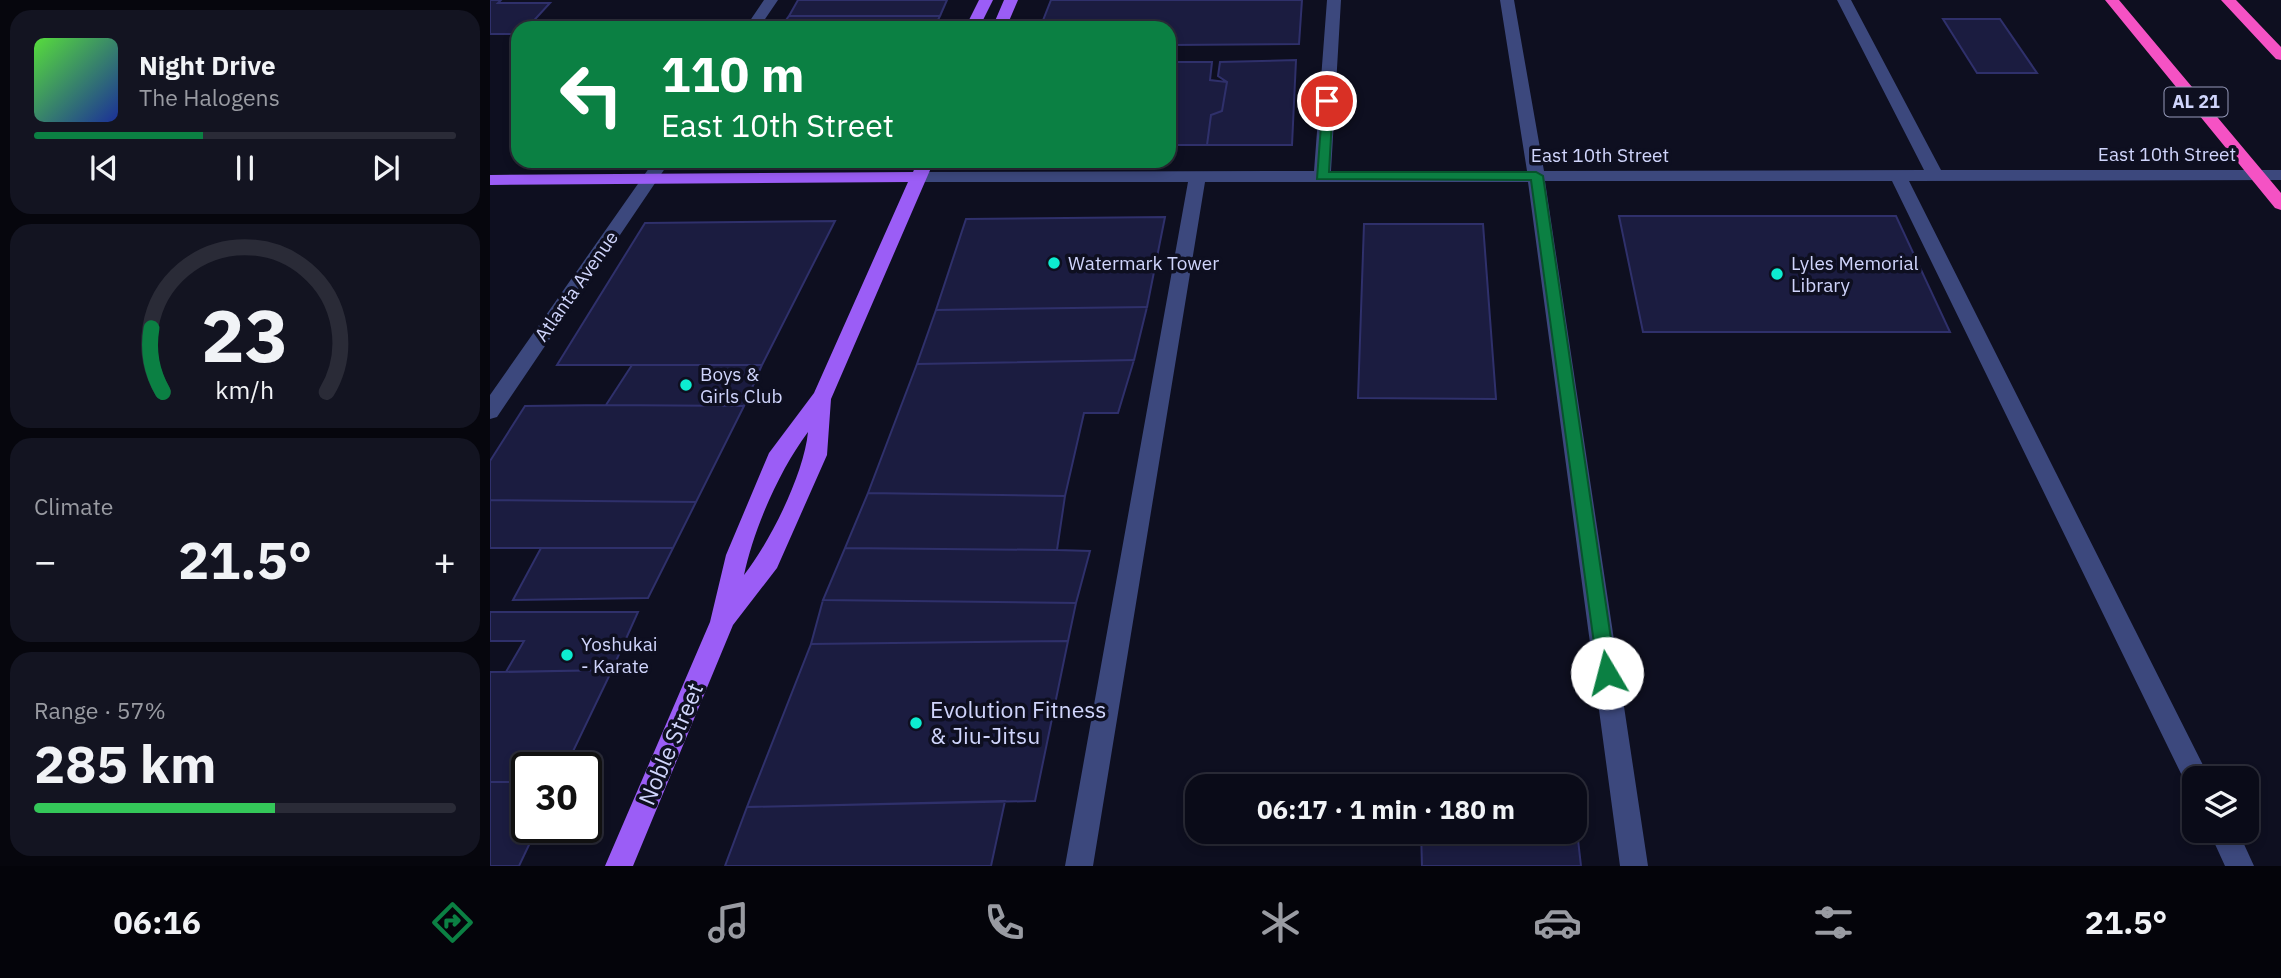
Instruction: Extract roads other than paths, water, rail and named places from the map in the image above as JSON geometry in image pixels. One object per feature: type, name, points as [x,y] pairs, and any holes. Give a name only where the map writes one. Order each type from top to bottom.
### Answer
[{"type":"highway","name":"AL 21","points":[[2112,0],[2281,204]]},
{"type":"highway","points":[[2228,0],[2281,56]]},
{"type":"main road","points":[[976,21],[986,0]]},
{"type":"main road","points":[[1002,21],[1011,0]]},
{"type":"main road","points":[[490,180],[649,180],[922,169]]},
{"type":"main road","name":"Noble Street","points":[[619,866],[722,622],[737,555],[780,453],[822,397],[922,169]]},
{"type":"main road","name":"Noble Street","points":[[722,622],[769,561],[816,455],[822,397]]},
{"type":"street","points":[[757,21],[771,0]]},
{"type":"street","points":[[1322,176],[1335,0]]},
{"type":"street","points":[[1507,0],[1536,176],[1634,866]]},
{"type":"street","points":[[1843,0],[1935,176]]},
{"type":"street","name":"Atlanta Avenue","points":[[490,411],[657,168]]},
{"type":"street","name":"East 10th Street","points":[[922,169],[1198,176],[2281,175]]},
{"type":"street","points":[[1079,866],[1198,176]]},
{"type":"street","points":[[1898,176],[2191,766]]},
{"type":"street","points":[[2229,843],[2240,866]]},
{"type":"place","name":"Watermark Tower","points":[[1054,263]]},
{"type":"place","name":"Lyles Memorial Library","points":[[1777,274]]},
{"type":"place","name":"Boys & Girls Club","points":[[686,385]]},
{"type":"place","name":"Yoshukai - Karate","points":[[567,655]]},
{"type":"place","name":"Evolution Fitness & Jiu-Jitsu","points":[[916,723]]}]
